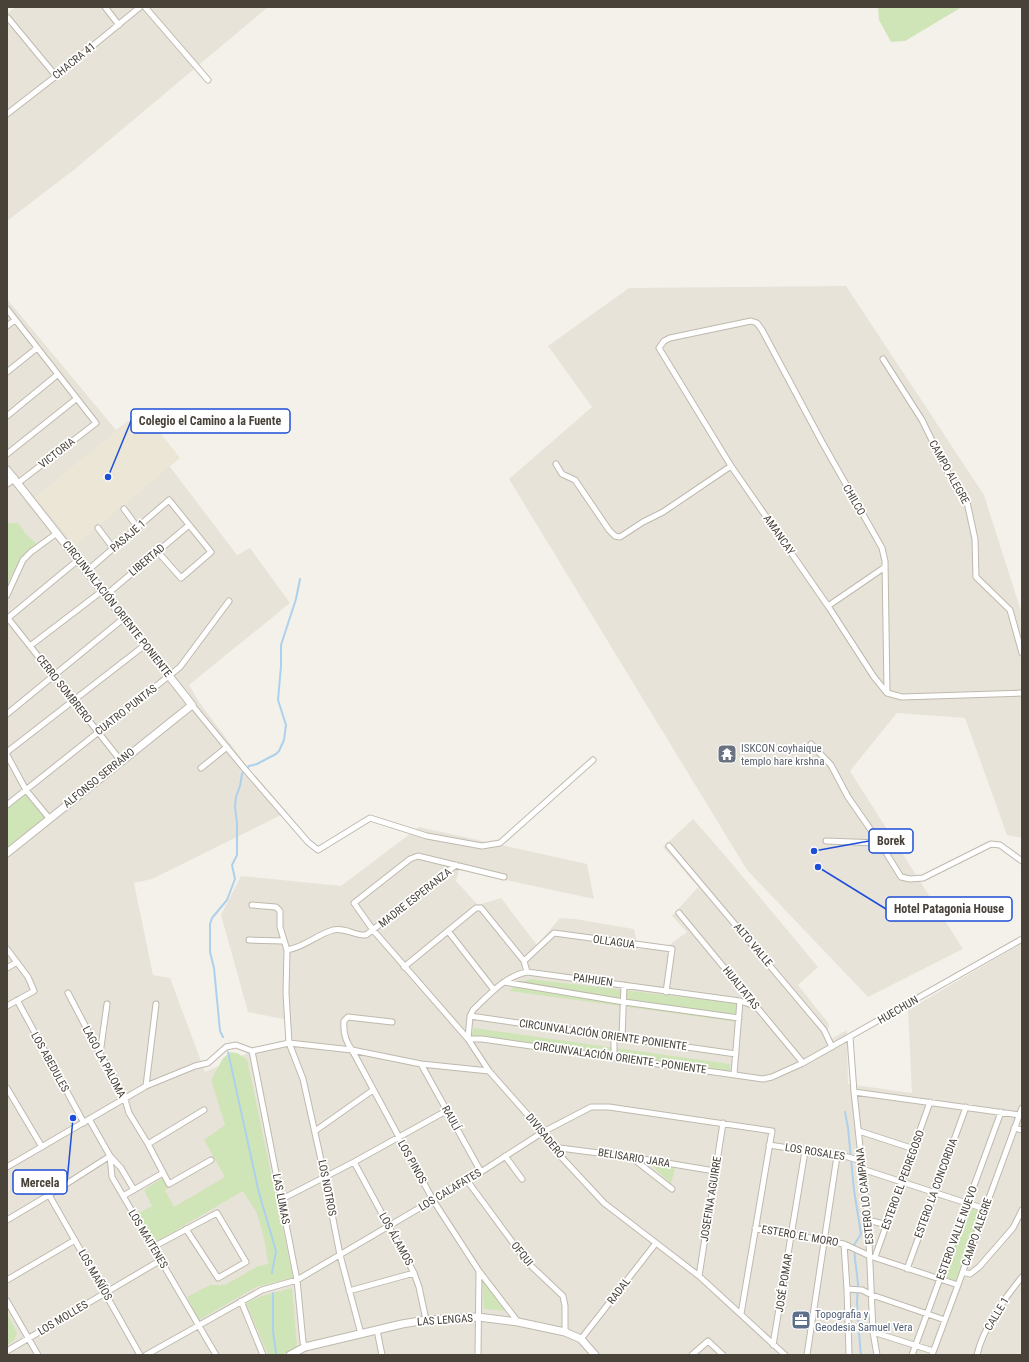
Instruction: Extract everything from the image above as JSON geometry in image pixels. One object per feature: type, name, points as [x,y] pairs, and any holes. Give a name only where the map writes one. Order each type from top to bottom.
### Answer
[{"type":"street","points":[[105,7],[119,25]]},
{"type":"street","name":"CHACRA 41","points":[[7,114],[140,7]]},
{"type":"street","points":[[145,7],[208,80]]},
{"type":"street","points":[[8,18],[56,76]]},
{"type":"street","points":[[7,309],[76,398],[7,454]]},
{"type":"street","points":[[7,326],[15,320]]},
{"type":"street","name":"AMANCAY","points":[[757,323],[751,321],[670,338],[664,341],[659,348],[731,466],[828,606],[874,677],[887,693]]},
{"type":"street","name":"CHILCO","points":[[757,323],[882,548],[885,566],[887,693]]},
{"type":"street","points":[[7,372],[37,348]]},
{"type":"street","name":"CAMPO ALEGRE","points":[[883,360],[922,420],[949,475],[968,502],[975,539],[976,577],[1010,610],[1022,653]]},
{"type":"street","points":[[7,416],[57,374]]},
{"type":"street","name":"VICTORIA","points":[[7,483],[16,481],[96,423],[76,398]]},
{"type":"street","points":[[556,464],[562,474],[575,480],[609,530],[615,536],[620,537],[643,522],[663,512],[731,466]]},
{"type":"street","name":"CIRCUNVALACIÓN ORIENTE PONIENTE","points":[[7,470],[227,748],[308,842],[318,850],[370,818],[426,836],[482,846],[500,844],[593,760]]},
{"type":"street","name":"PASAJE 1","points":[[87,571],[169,500],[189,525]]},
{"type":"street","points":[[124,509],[138,528]]},
{"type":"street","points":[[157,551],[181,578],[211,552],[189,525]]},
{"type":"street","name":"LIBERTAD","points":[[30,646],[104,593],[189,525]]},
{"type":"street","points":[[98,528],[113,548]]},
{"type":"street","points":[[7,595],[23,560],[31,552],[57,533]]},
{"type":"street","points":[[8,617],[78,560]]},
{"type":"street","points":[[828,606],[885,566]]},
{"type":"street","name":"CUATRO PUNTAS","points":[[7,805],[180,667],[229,601]]},
{"type":"street","name":"CERRO SOMBRERO","points":[[8,617],[121,761]]},
{"type":"street","points":[[7,714],[124,618]]},
{"type":"street","points":[[7,752],[72,700],[145,645]]},
{"type":"street","points":[[887,693],[902,697],[1022,693]]},
{"type":"street","name":"ALFONSO SERRANO","points":[[7,853],[192,705]]},
{"type":"street","points":[[811,744],[831,765],[848,797],[880,843],[901,877],[910,879],[923,878],[991,844],[1000,845],[1022,861]]},
{"type":"street","points":[[201,768],[227,748]]},
{"type":"street","points":[[7,755],[26,790],[50,818]]},
{"type":"street","points":[[826,841],[880,843]]},
{"type":"street","name":"ALTO VALLE","points":[[669,846],[824,1030],[832,1047]]},
{"type":"street","points":[[489,1071],[468,1039],[404,967],[373,930],[354,904],[410,859],[418,856],[504,877]]},
{"type":"street","name":"MADRE ESPERANZA","points":[[373,930],[456,865]]},
{"type":"street","points":[[252,905],[272,906],[279,908],[280,927],[283,941],[287,950],[300,947],[333,930],[347,930],[361,935],[373,930]]},
{"type":"street","points":[[404,967],[476,908],[481,908],[524,961],[527,972]]},
{"type":"street","name":"HUALTATAS","points":[[679,913],[803,1063]]},
{"type":"street","points":[[448,931],[494,990]]},
{"type":"street","name":"OLLAGUA","points":[[524,961],[554,933],[672,950],[666,992]]},
{"type":"street","name":"HUECHUN","points":[[772,1077],[803,1063],[832,1047],[1022,939]]},
{"type":"street","points":[[249,940],[283,941]]},
{"type":"street","points":[[7,949],[30,981],[34,991],[7,1006]]},
{"type":"street","name":"LOS NOTROS","points":[[287,950],[286,993],[289,1043],[303,1079],[340,1255],[361,1334]]},
{"type":"street","points":[[7,968],[17,962]]},
{"type":"street","name":"PAIHUEN","points":[[470,1016],[473,1010],[504,982],[516,974],[527,972],[740,1001],[755,1006]]},
{"type":"street","points":[[504,982],[624,1002],[739,1018]]},
{"type":"street","points":[[622,1038],[624,985]]},
{"type":"street","name":"LAGO LA PALOMA","points":[[68,993],[100,1054],[123,1093],[128,1112],[148,1144],[163,1173]]},
{"type":"street","name":"LOS ABEDULES","points":[[17,1000],[84,1123]]},
{"type":"street","points":[[734,1074],[740,1001]]},
{"type":"street","points":[[100,1054],[107,1004]]},
{"type":"street","points":[[146,1086],[156,1004]]},
{"type":"street","points":[[468,1039],[470,1016]]},
{"type":"street","name":"CIRCUNVALACIÓN ORIENTE PONIENTE","points":[[470,1016],[736,1054]]},
{"type":"street","name":"LOS PINOS","points":[[392,1022],[351,1017],[346,1018],[344,1023],[344,1035],[433,1200],[479,1271],[518,1322]]},
{"type":"street","points":[[614,1037],[614,1057]]},
{"type":"street","name":"ESTERO LO CAMPANA","points":[[850,1037],[859,1160],[862,1170],[873,1257],[873,1332],[877,1355]]},
{"type":"street","name":"CIRCUNVALACIÓN ORIENTE - PONIENTE","points":[[468,1039],[482,1039],[763,1079],[772,1077]]},
{"type":"street","points":[[7,1167],[146,1086],[195,1066],[208,1063],[226,1046],[236,1045],[252,1051],[289,1043],[352,1050],[421,1064],[489,1071]]},
{"type":"street","name":"LAS LUMAS","points":[[252,1051],[297,1280],[303,1342],[305,1347]]},
{"type":"street","name":"RAULÍ","points":[[421,1064],[481,1172]]},
{"type":"street","name":"DIVISADERO","points":[[489,1071],[543,1132],[552,1146],[604,1203],[699,1276],[774,1345],[781,1354]]},
{"type":"street","points":[[7,1088],[42,1147]]},
{"type":"street","points":[[315,1131],[373,1090]]},
{"type":"street","points":[[854,1092],[1020,1115]]},
{"type":"street","name":"ESTERO EL PEDREGOSO","points":[[873,1257],[902,1182],[930,1102]]},
{"type":"street","name":"LOS CALAFATES","points":[[146,1355],[262,1290],[297,1280],[466,1179],[481,1172],[543,1132],[591,1107],[609,1107],[772,1130],[769,1145]]},
{"type":"street","name":"ESTERO LA CONCORDIA","points":[[907,1269],[966,1107]]},
{"type":"street","name":"CAMPO ALEGRE","points":[[932,1353],[1022,1108]]},
{"type":"street","points":[[148,1144],[204,1110]]},
{"type":"street","points":[[282,1199],[325,1178],[446,1111]]},
{"type":"street","name":"ESTERO VALLE NUEVO","points":[[912,1355],[1002,1112]]},
{"type":"street","name":"LOS MAITENES","points":[[89,1119],[110,1156],[112,1177],[216,1355]]},
{"type":"street","name":"JOSEFINA AGUIRRE","points":[[699,1276],[723,1123]]},
{"type":"street","points":[[1014,1128],[1022,1130]]},
{"type":"street","points":[[858,1131],[914,1149]]},
{"type":"street","points":[[741,1314],[769,1145]]},
{"type":"street","name":"LOS ROSALES","points":[[769,1145],[859,1160]]},
{"type":"street","name":"BELISARIO JARA","points":[[552,1146],[715,1171]]},
{"type":"street","name":"JOSÉ POMAR","points":[[774,1345],[805,1151]]},
{"type":"street","points":[[7,1220],[110,1156],[121,1168],[134,1190]]},
{"type":"street","points":[[505,1156],[522,1179]]},
{"type":"street","points":[[807,1355],[837,1156]]},
{"type":"street","points":[[630,1157],[672,1189]]},
{"type":"street","points":[[123,1196],[163,1173],[169,1184],[211,1160]]},
{"type":"street","name":"LOS ÁLAMOS","points":[[354,1162],[414,1273],[419,1287],[426,1320]]},
{"type":"street","points":[[862,1170],[984,1210]]},
{"type":"street","name":"OFQUI","points":[[466,1179],[527,1262],[563,1296],[565,1306],[565,1332]]},
{"type":"street","name":"LOS MAÑÍOS","points":[[49,1195],[140,1355]]},
{"type":"street","points":[[963,1272],[970,1274],[979,1267],[1013,1228],[1022,1210]]},
{"type":"street","points":[[153,1247],[186,1229],[217,1213],[246,1262],[218,1278],[186,1229]]},
{"type":"street","points":[[868,1220],[886,1225]]},
{"type":"street","name":"ESTERO EL MORO","points":[[755,1228],[846,1245],[873,1257],[958,1285]]},
{"type":"street","points":[[7,1280],[75,1240]]},
{"type":"street","name":"RADAL","points":[[581,1339],[656,1243]]},
{"type":"street","points":[[846,1245],[849,1355]]},
{"type":"street","name":"LOS MOLLES","points":[[7,1351],[161,1260]]},
{"type":"street","points":[[478,1355],[479,1271]]},
{"type":"street","points":[[349,1291],[414,1273]]},
{"type":"street","name":"CALLE 1","points":[[977,1355],[979,1344],[991,1322],[1022,1277]]},
{"type":"street","points":[[847,1289],[862,1290],[872,1295],[945,1320]]},
{"type":"street","points":[[7,1301],[38,1355]]},
{"type":"street","points":[[241,1301],[263,1355]]},
{"type":"street","name":"LAS LENGAS","points":[[294,1354],[305,1347],[402,1324],[426,1320],[478,1317],[518,1322],[565,1332],[581,1339],[596,1355]]},
{"type":"street","points":[[377,1330],[382,1355]]},
{"type":"street","points":[[873,1332],[932,1353]]},
{"type":"street","points":[[692,1355],[708,1341],[723,1355]]},
{"type":"shaded area","points":[[16,7],[268,7],[75,169],[7,221],[7,11],[9,12]]},
{"type":"shaded area","points":[[846,286],[984,495],[1022,614],[1022,838],[1007,835],[965,718],[897,713],[850,771],[963,949],[868,997],[747,870],[509,479],[592,407],[548,346],[629,288]]},
{"type":"shaded area","points":[[7,299],[116,430],[133,418],[237,555],[250,548],[290,603],[189,685],[199,702],[283,814],[152,879],[134,883],[153,975],[170,978],[205,1072],[259,1048],[287,1041],[288,1020],[248,1012],[221,915],[241,876],[341,886],[419,827],[587,864],[594,899],[459,870],[456,881],[478,905],[501,898],[537,945],[560,918],[575,919],[634,929],[638,949],[665,948],[687,932],[672,916],[698,887],[663,847],[693,819],[818,967],[798,985],[829,1024],[826,1042],[847,1030],[848,1084],[912,1093],[908,1010],[1022,943],[1022,1355],[7,1355]]},
{"type":"shaded area","points":[[142,410],[180,458],[75,546],[35,497]]},
{"type":"green space","points":[[878,7],[962,7],[905,41],[891,42],[879,20]]},
{"type":"green space","points":[[7,523],[18,523],[26,534],[40,547],[13,572],[7,586]]},
{"type":"green space","points":[[26,793],[45,818],[7,850],[7,808]]},
{"type":"green space","points":[[531,979],[740,1004],[738,1022],[509,991],[520,982]]},
{"type":"green space","points":[[474,1028],[730,1064],[730,1075],[471,1038]]},
{"type":"green space","points":[[231,1052],[237,1053],[247,1059],[293,1278],[256,1287],[199,1320],[187,1297],[210,1285],[225,1285],[258,1266],[268,1264],[265,1243],[257,1213],[243,1191],[154,1243],[137,1214],[152,1206],[144,1190],[164,1177],[170,1187],[165,1190],[174,1207],[225,1177],[204,1140],[225,1125],[211,1080],[223,1058]]},
{"type":"green space","points":[[644,1158],[676,1164],[671,1184]]},
{"type":"green space","points":[[968,1208],[981,1211],[955,1282],[944,1278]]},
{"type":"green space","points":[[482,1278],[505,1311],[484,1309]]},
{"type":"green space","points":[[292,1288],[297,1346],[282,1355],[268,1355],[246,1303],[262,1296]]},
{"type":"green space","points":[[7,1313],[17,1333],[14,1340],[7,1345]]},
{"type":"waterway","points":[[223,1037],[220,1031],[214,968],[210,952],[210,924],[212,918],[227,900],[235,879],[232,865],[237,855],[237,823],[235,807],[242,774],[249,766],[257,764],[276,754],[284,740],[286,725],[278,700],[281,645],[296,599],[300,579]]},
{"type":"waterway","points":[[228,1052],[259,1193],[276,1251],[272,1273]]},
{"type":"waterway","points":[[845,1112],[854,1190],[861,1234],[854,1245],[858,1283],[857,1302],[861,1355]]},
{"type":"waterway","points":[[273,1293],[273,1331],[276,1353]]},
{"type":"place","name":"Colegio el Camino a la Fuente","points":[[108,477]]},
{"type":"place","name":"ISKCON coyhaique templo hare krshna","points":[[727,754]]},
{"type":"place","name":"Borek","points":[[814,851]]},
{"type":"place","name":"Hotel Patagonia House","points":[[818,867]]},
{"type":"place","name":"Mercela","points":[[73,1118]]},
{"type":"place","name":"Topografia y Geodesia Samuel Vera","points":[[801,1320]]}]
